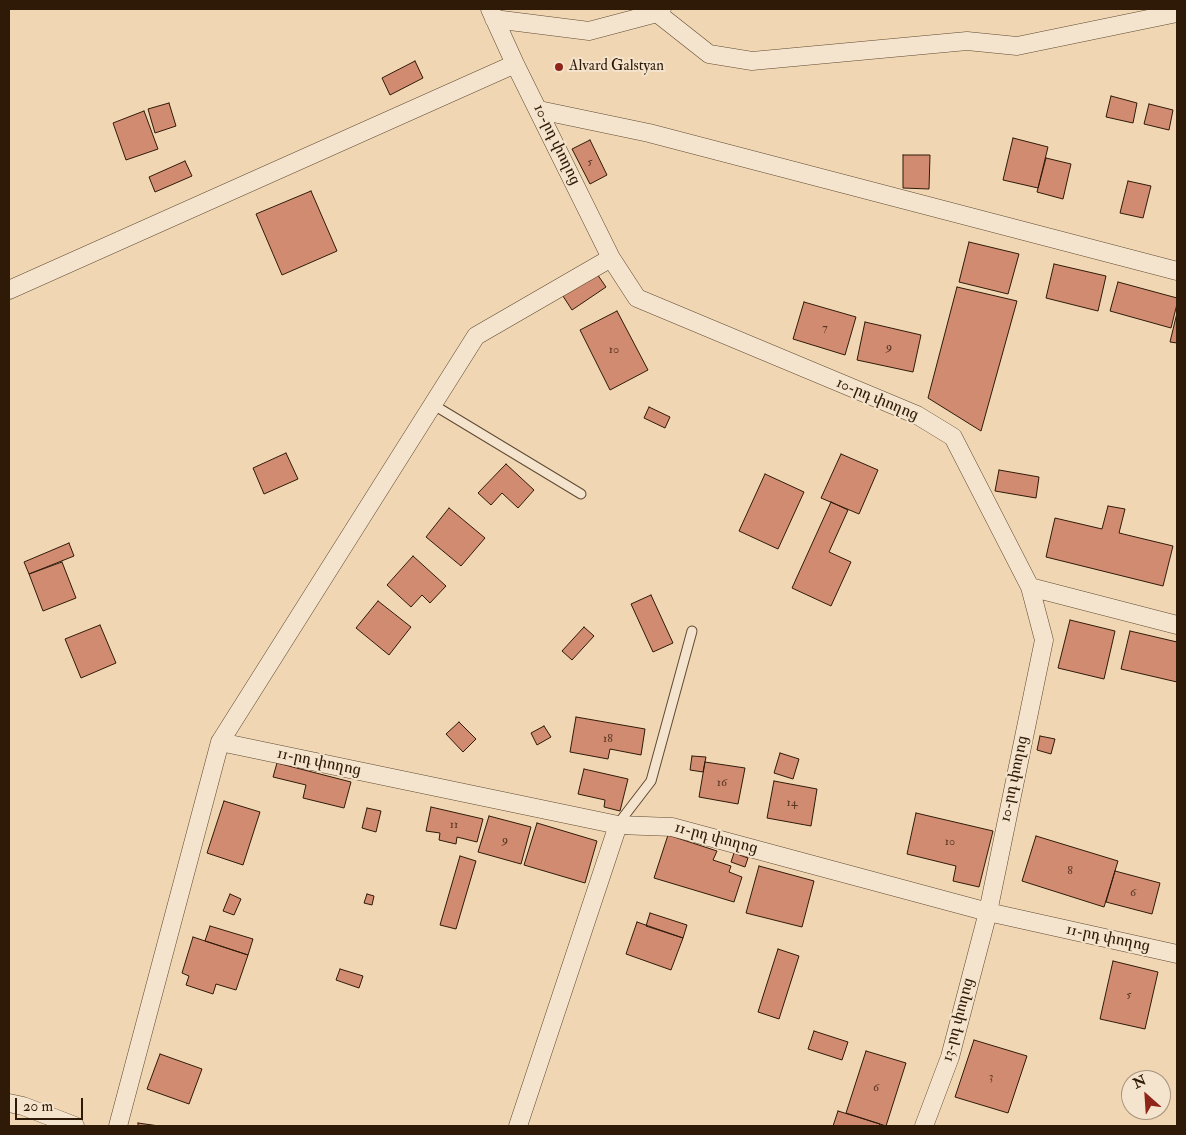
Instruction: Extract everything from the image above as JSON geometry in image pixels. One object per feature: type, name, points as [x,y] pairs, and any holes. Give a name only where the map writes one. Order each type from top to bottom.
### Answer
[{"type":"street","points":[[492,14],[589,31],[660,11],[710,54],[752,61],[966,41],[1017,46],[1177,13]]},
{"type":"street","name":"10-րդ փողոց","points":[[492,14],[611,258],[637,298],[917,416],[954,437],[1030,587],[1044,640],[988,912]]},
{"type":"street","points":[[9,290],[515,64]]},
{"type":"street","points":[[539,110],[649,133],[1177,271]]},
{"type":"street","points":[[118,1126],[220,742],[476,336],[611,258]]},
{"type":"street","points":[[1030,587],[1177,625]]},
{"type":"street","name":"11-րդ փողոց","points":[[220,742],[618,825],[672,827],[988,912],[1177,954]]},
{"type":"street","points":[[518,1126],[618,825]]},
{"type":"street","name":"13-րդ փողոց","points":[[924,1126],[950,1056],[988,912]]},
{"type":"street","points":[[9,1103],[23,1106],[75,1126]]},
{"type":"lane","points":[[432,404],[581,494]]},
{"type":"lane","points":[[618,825],[652,781],[692,631]]},
{"type":"building","points":[[415,61],[423,78],[390,95],[382,78]]},
{"type":"building","points":[[1111,96],[1137,103],[1133,123],[1106,117]]},
{"type":"building","points":[[169,103],[176,126],[155,133],[148,109]]},
{"type":"building","points":[[1149,104],[1173,110],[1169,130],[1144,124]]},
{"type":"building","points":[[144,111],[158,149],[126,160],[113,123]]},
{"type":"building","points":[[1013,138],[1048,147],[1038,188],[1003,180]]},
{"type":"building","points":[[590,140],[607,175],[590,184],[572,149]]},
{"type":"building","points":[[903,155],[930,155],[929,189],[903,188]]},
{"type":"building","points":[[1046,158],[1071,164],[1063,199],[1037,192]]},
{"type":"building","points":[[185,161],[192,176],[155,192],[149,177]]},
{"type":"building","points":[[1128,181],[1151,186],[1143,218],[1120,213]]},
{"type":"building","points":[[311,191],[337,251],[282,275],[256,214]]},
{"type":"building","points":[[969,242],[1019,254],[1008,294],[959,282]]},
{"type":"building","points":[[1054,264],[1106,276],[1098,311],[1046,298]]},
{"type":"building","points":[[595,271],[606,287],[572,310],[561,293]]},
{"type":"building","points":[[1118,282],[1177,298],[1171,328],[1110,311]]},
{"type":"building","points":[[957,287],[1017,301],[981,431],[928,398]]},
{"type":"building","points":[[804,302],[856,317],[845,355],[793,339]]},
{"type":"building","points":[[617,311],[648,370],[610,390],[580,330]]},
{"type":"building","points":[[1177,313],[1177,343],[1170,342]]},
{"type":"building","points":[[865,322],[921,335],[913,372],[857,360]]},
{"type":"building","points":[[649,407],[670,417],[665,428],[644,418]]},
{"type":"building","points":[[286,453],[298,479],[264,494],[253,468]]},
{"type":"building","points":[[841,454],[878,470],[859,514],[821,498]]},
{"type":"building","points":[[506,464],[534,490],[518,508],[502,493],[491,505],[478,493]]},
{"type":"building","points":[[999,470],[1039,477],[1036,498],[995,491]]},
{"type":"building","points":[[765,474],[804,492],[778,549],[739,531]]},
{"type":"building","points":[[831,502],[848,510],[829,552],[851,562],[831,606],[792,588]]},
{"type":"building","points":[[1108,506],[1125,509],[1119,533],[1173,546],[1163,586],[1046,557],[1055,518],[1102,529]]},
{"type":"building","points":[[449,508],[485,538],[461,566],[426,537]]},
{"type":"building","points":[[69,543],[74,556],[29,574],[24,562]]},
{"type":"building","points":[[413,556],[446,586],[430,603],[422,595],[411,607],[387,585]]},
{"type":"building","points":[[62,562],[76,598],[43,611],[29,574]]},
{"type":"building","points":[[651,595],[673,643],[653,652],[631,604]]},
{"type":"building","points":[[378,601],[411,627],[389,655],[356,628]]},
{"type":"building","points":[[1070,620],[1115,631],[1104,679],[1058,668]]},
{"type":"building","points":[[100,625],[116,663],[81,678],[65,639]]},
{"type":"building","points":[[584,627],[594,636],[572,660],[562,651]]},
{"type":"building","points":[[1130,631],[1177,642],[1177,682],[1121,669]]},
{"type":"building","points":[[576,717],[645,729],[641,755],[610,749],[608,759],[570,752]]},
{"type":"building","points":[[459,722],[476,739],[463,752],[446,734]]},
{"type":"building","points":[[544,726],[551,737],[537,745],[531,733]]},
{"type":"building","points":[[1040,736],[1055,739],[1051,754],[1037,750]]},
{"type":"building","points":[[780,753],[799,759],[793,779],[774,773]]},
{"type":"building","points":[[692,756],[706,757],[703,772],[690,770]]},
{"type":"building","points":[[705,762],[745,768],[738,804],[699,797]]},
{"type":"building","points":[[277,763],[351,782],[344,808],[303,798],[306,785],[273,777]]},
{"type":"building","points":[[584,769],[628,779],[620,811],[604,807],[605,800],[578,794]]},
{"type":"building","points":[[774,781],[817,789],[811,826],[767,818]]},
{"type":"building","points":[[224,801],[260,812],[243,865],[207,853]]},
{"type":"building","points":[[431,807],[483,819],[477,842],[457,837],[456,844],[439,840],[440,833],[426,831]]},
{"type":"building","points":[[367,808],[381,811],[376,832],[362,828]]},
{"type":"building","points":[[916,813],[993,831],[979,887],[953,881],[956,866],[907,854]]},
{"type":"building","points":[[489,816],[531,827],[521,864],[478,852]]},
{"type":"building","points":[[537,823],[597,841],[585,883],[524,865]]},
{"type":"building","points":[[668,835],[717,851],[713,860],[731,866],[729,872],[742,877],[734,902],[654,878]]},
{"type":"building","points":[[1036,836],[1118,861],[1104,907],[1022,881]]},
{"type":"building","points":[[734,853],[748,858],[745,867],[731,862]]},
{"type":"building","points":[[460,856],[476,861],[456,929],[440,925]]},
{"type":"building","points":[[759,866],[814,881],[802,927],[746,913]]},
{"type":"building","points":[[1115,871],[1160,883],[1152,914],[1106,902]]},
{"type":"building","points":[[230,894],[241,899],[234,915],[223,911]]},
{"type":"building","points":[[367,894],[374,896],[372,905],[364,903]]},
{"type":"building","points":[[650,913],[687,925],[683,938],[646,926]]},
{"type":"building","points":[[637,922],[683,938],[671,970],[626,954]]},
{"type":"building","points":[[210,926],[253,939],[248,955],[205,941]]},
{"type":"building","points":[[193,937],[248,955],[236,990],[216,984],[213,994],[186,985],[189,976],[182,973]]},
{"type":"building","points":[[778,949],[799,956],[779,1019],[758,1012]]},
{"type":"building","points":[[1113,961],[1158,972],[1145,1029],[1100,1019]]},
{"type":"building","points":[[340,969],[363,976],[359,988],[336,980]]},
{"type":"building","points":[[814,1031],[848,1042],[842,1060],[808,1049]]},
{"type":"building","points":[[974,1040],[1027,1056],[1008,1113],[955,1097]]},
{"type":"building","points":[[866,1051],[906,1063],[886,1126],[846,1113]]},
{"type":"building","points":[[160,1054],[202,1069],[189,1104],[147,1089]]},
{"type":"building","points":[[838,1111],[880,1124],[879,1126],[833,1126]]},
{"type":"building","points":[[138,1123],[159,1126],[138,1126]]},
{"type":"place","name":"Alvard Galstyan","points":[[559,67]]}]
